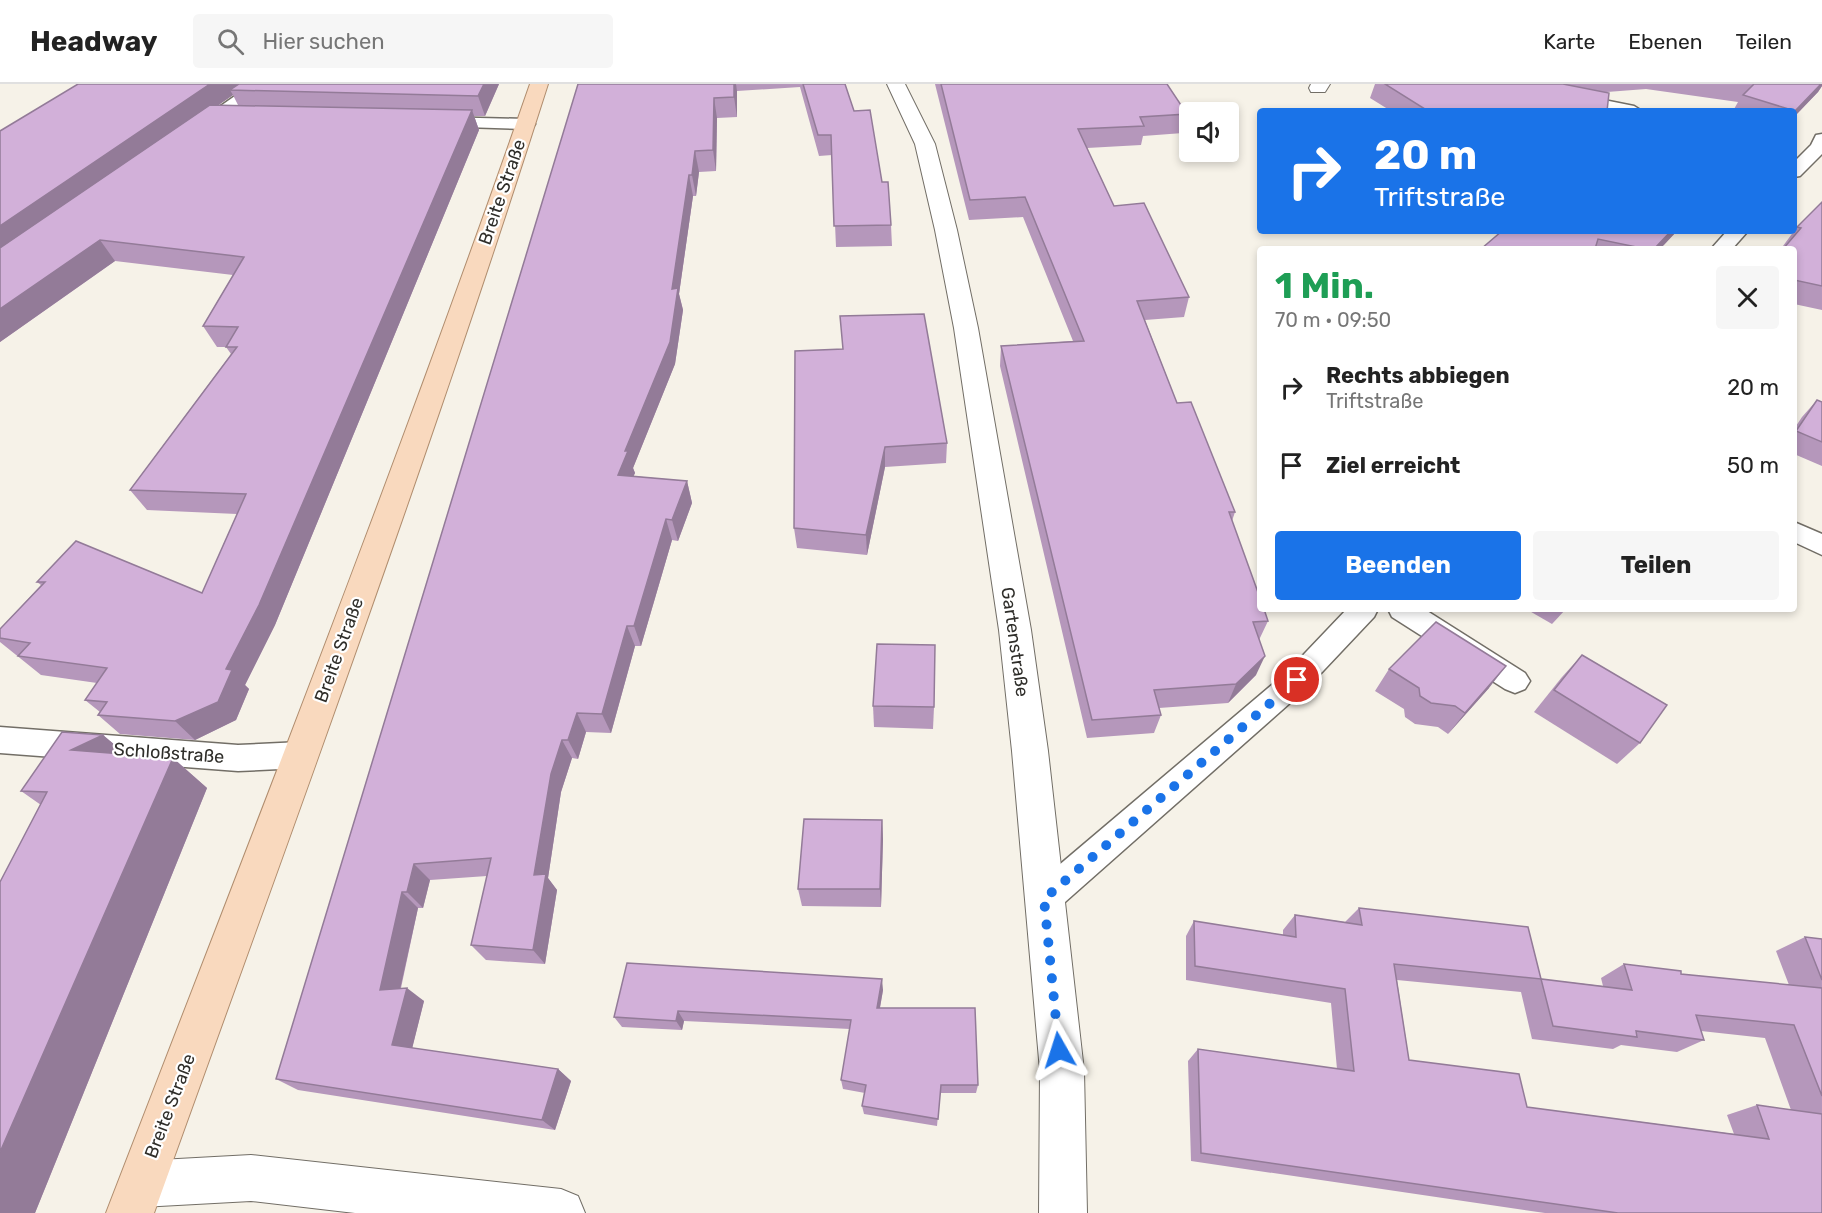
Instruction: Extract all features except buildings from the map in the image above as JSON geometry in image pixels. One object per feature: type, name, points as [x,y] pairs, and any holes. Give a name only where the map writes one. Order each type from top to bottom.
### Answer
[{"type":"main road","name":"Breite Straße","points":[[136,1199],[301,754],[539,84]]},
{"type":"street","name":"Gartenstraße","points":[[896,84],[925,144],[946,230],[966,328],[1015,630],[1030,751],[1062,1071],[1063,1213]]},
{"type":"street","points":[[136,1199],[251,1178],[561,1213]]},
{"type":"lane","points":[[189,136],[263,84]]},
{"type":"lane","points":[[1553,95],[1619,108]]},
{"type":"lane","points":[[218,117],[241,117]]},
{"type":"lane","points":[[418,121],[526,124]]},
{"type":"lane","points":[[1797,168],[1816,145]]},
{"type":"lane","points":[[1724,246],[1735,234]]},
{"type":"lane","points":[[1797,532],[1822,545]]},
{"type":"lane","points":[[1044,899],[1297,680],[1361,612]]},
{"type":"lane","points":[[1407,612],[1515,681]]},
{"type":"lane","name":"Schloßstraße","points":[[0,740],[238,758],[301,754]]},
{"type":"route","points":[[1059,1050],[1044,899],[1297,680]]}]
